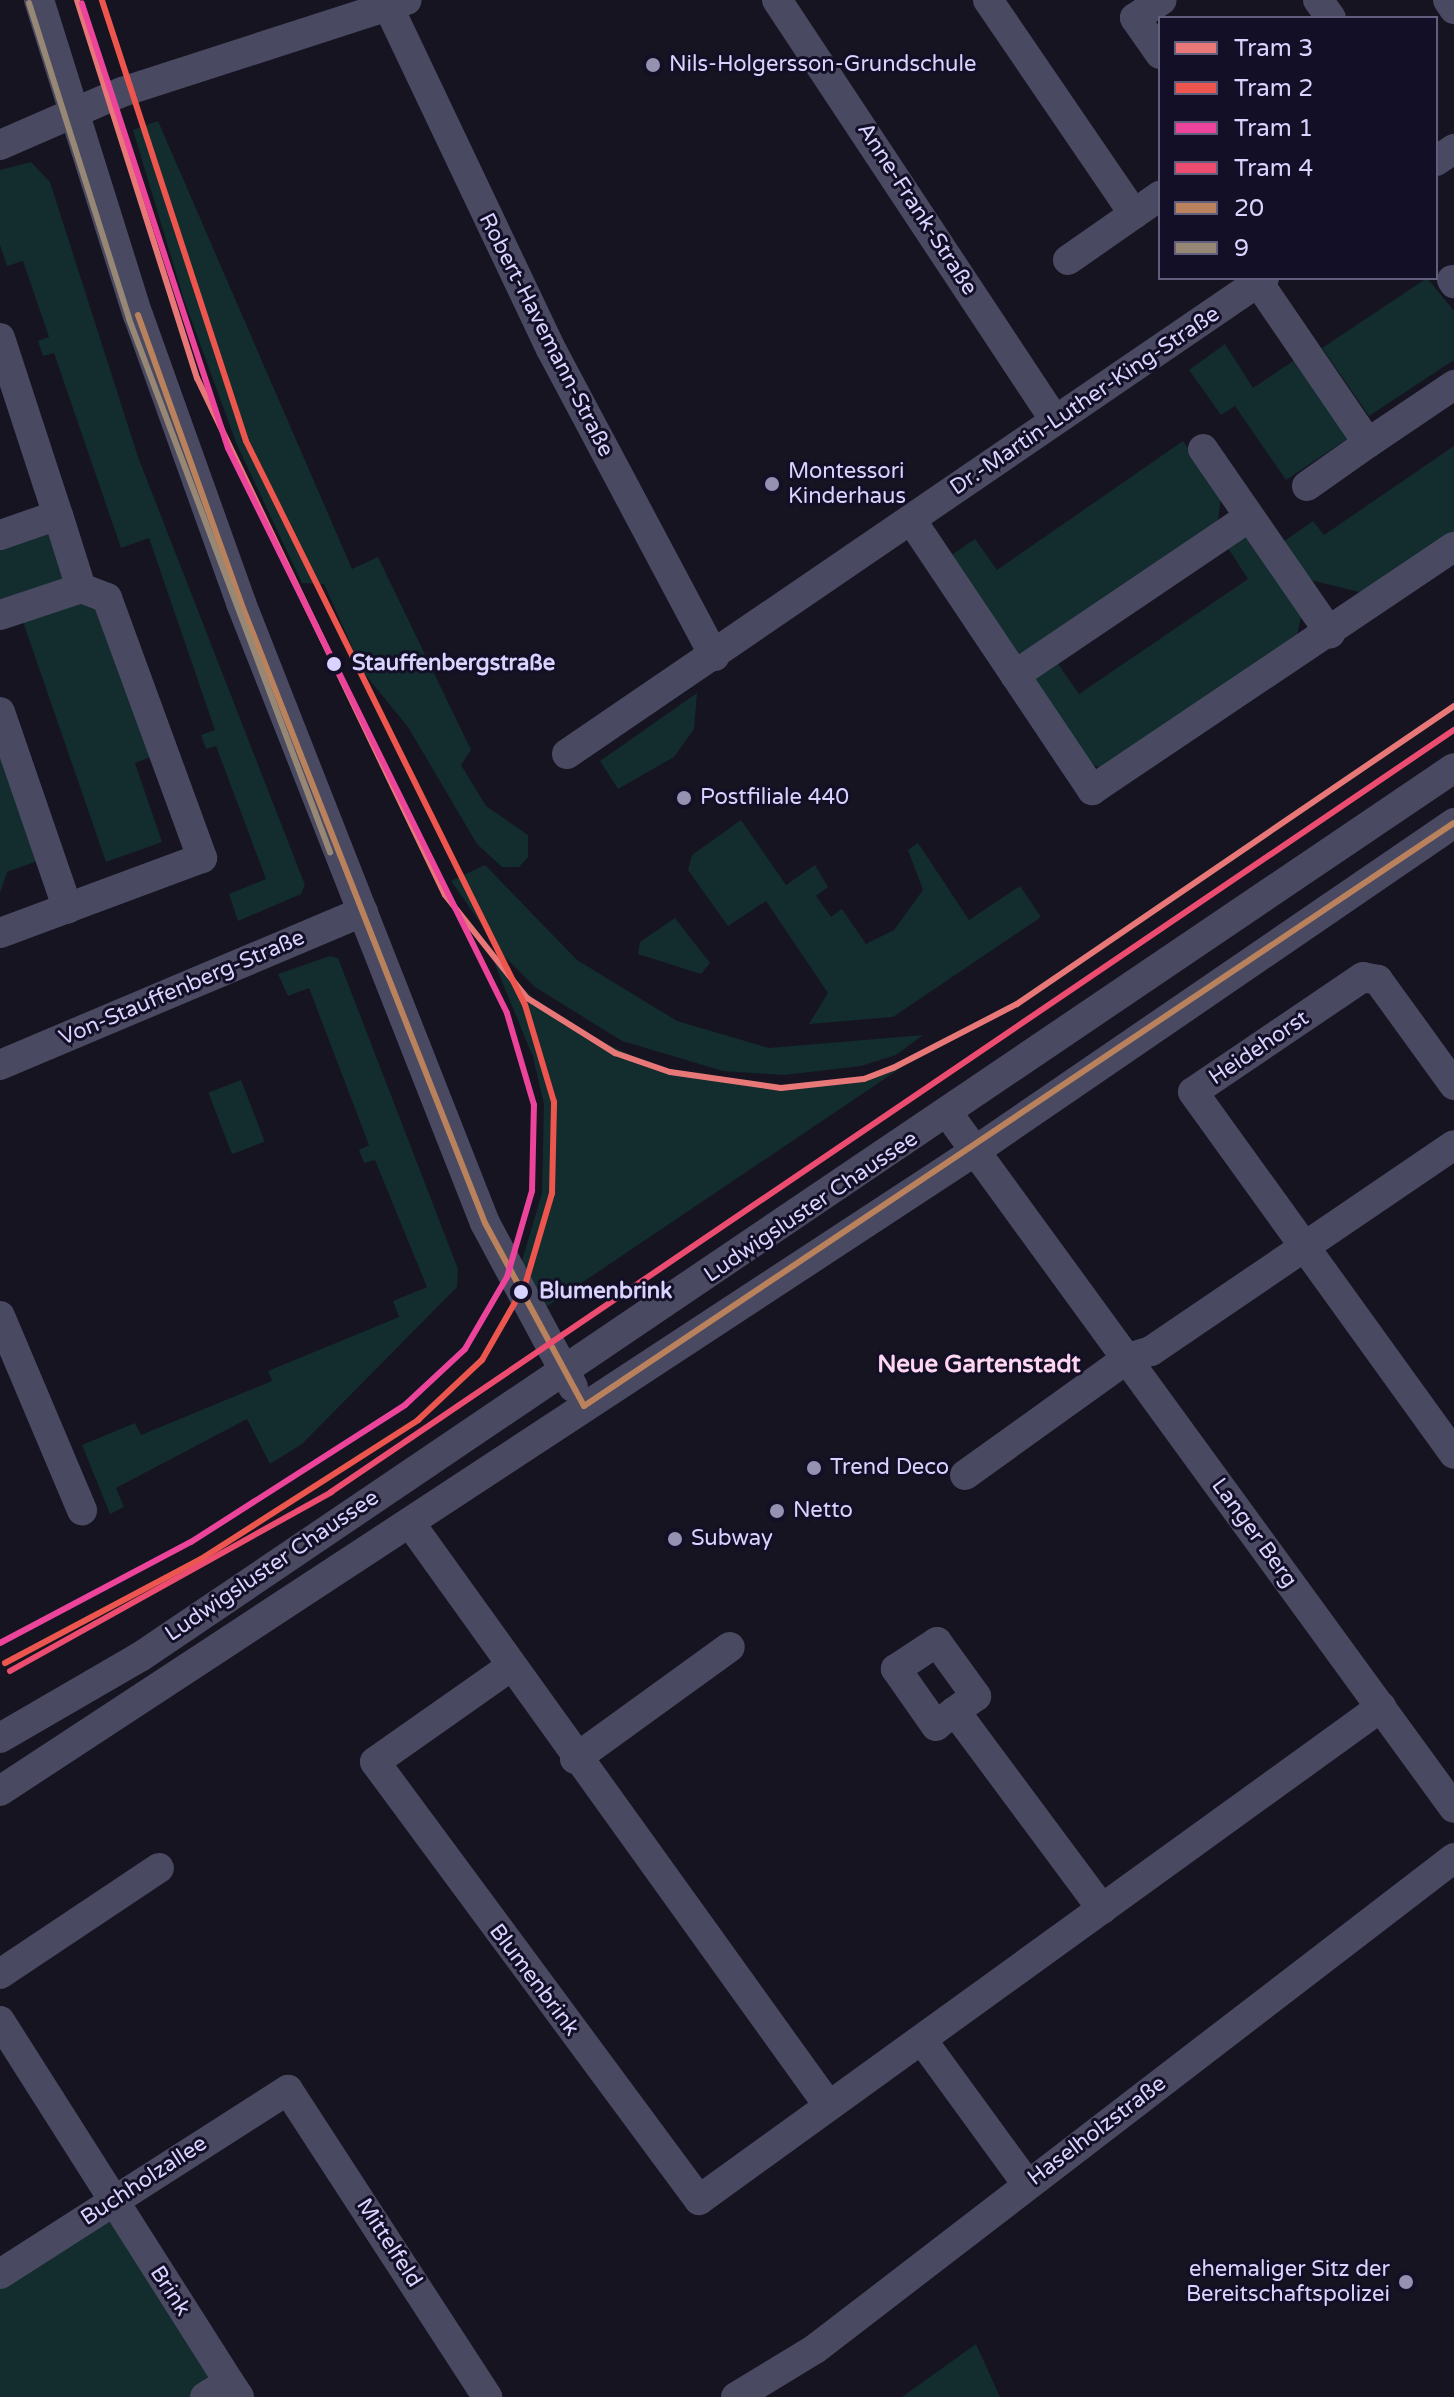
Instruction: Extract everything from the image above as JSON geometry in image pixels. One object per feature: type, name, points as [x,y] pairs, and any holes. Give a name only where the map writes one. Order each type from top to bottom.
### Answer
[{"type":"street","points":[[39,0],[241,603],[485,1223],[584,1406]]},
{"type":"street","name":"Anne-Frank-Straße","points":[[777,0],[1054,419]]},
{"type":"street","points":[[988,0],[1134,214]]},
{"type":"street","points":[[1158,51],[1135,18],[1162,0]]},
{"type":"street","points":[[1448,0],[1454,9]]},
{"type":"street","points":[[0,145],[129,90],[398,4]]},
{"type":"street","name":"Robert-Havemann-Straße","points":[[398,4],[551,349],[714,656]]},
{"type":"street","points":[[1068,260],[1158,197]]},
{"type":"street","name":"Dr.-Martin-Luther-King-Straße","points":[[567,754],[1261,280],[1368,443]]},
{"type":"street","points":[[0,338],[81,588]]},
{"type":"street","points":[[1307,486],[1454,385]]},
{"type":"street","points":[[1203,449],[1330,633]]},
{"type":"street","points":[[0,535],[58,515]]},
{"type":"street","points":[[1015,675],[1248,518]]},
{"type":"street","points":[[912,521],[1092,790],[1454,547]]},
{"type":"street","points":[[0,615],[81,588],[107,598],[202,858],[0,933]]},
{"type":"street","points":[[0,712],[68,909]]},
{"type":"street","name":"Ludwigsluster Chaussee","points":[[0,1738],[140,1657],[563,1369],[949,1115],[1454,768]]},
{"type":"street","name":"Ludwigsluster Chaussee","points":[[0,1791],[975,1151],[1454,823]]},
{"type":"street","name":"Von-Stauffenberg-Straße","points":[[0,1065],[363,912]]},
{"type":"street","name":"Heidehorst","points":[[1454,1085],[1378,980],[1363,977],[1193,1092],[1454,1454]]},
{"type":"street","name":"Langer Berg","points":[[949,1115],[1454,1808]]},
{"type":"street","points":[[965,1475],[1128,1358],[1151,1351],[1454,1145]]},
{"type":"street","points":[[0,1316],[82,1510]]},
{"type":"street","points":[[410,1523],[575,1759],[828,2105]]},
{"type":"street","points":[[575,1759],[730,1647]]},
{"type":"street","name":"Blumenbrink","points":[[510,1667],[375,1762],[699,2200],[922,2040]]},
{"type":"street","points":[[1027,2184],[922,2040],[1381,1707]]},
{"type":"street","points":[[955,1711],[1102,1909]]},
{"type":"street","name":"Haselholzstraße","points":[[736,2397],[815,2349],[1454,1858]]},
{"type":"street","points":[[0,1974],[159,1868]]},
{"type":"street","points":[[0,2021],[112,2201]]},
{"type":"street","name":"Buchholzallee","points":[[0,2274],[288,2090]]},
{"type":"street","name":"Mittelfeld","points":[[288,2090],[487,2397]]},
{"type":"street","name":"Brink","points":[[112,2201],[224,2392]]},
{"type":"green space","points":[[158,121],[352,569],[378,557],[471,750],[461,765],[486,806],[528,835],[528,857],[519,867],[502,867],[477,844],[408,727],[363,672],[324,584],[302,583],[237,445],[184,300],[133,130]]},
{"type":"green space","points":[[31,162],[50,182],[138,457],[305,885],[301,894],[238,921],[229,894],[266,879],[216,746],[206,749],[201,735],[215,730],[149,538],[121,548],[54,353],[43,356],[38,341],[49,337],[23,261],[7,266],[0,245],[0,170]]},
{"type":"green space","points":[[1424,280],[1429,280],[1454,311],[1454,360],[1369,416],[1322,348]]},
{"type":"green space","points":[[1225,344],[1253,388],[1299,357],[1350,437],[1286,480],[1235,406],[1221,415],[1189,370]]},
{"type":"green space","points":[[1183,441],[1221,497],[1217,528],[1019,658],[950,556],[975,539],[997,570]]},
{"type":"green space","points":[[1454,446],[1454,535],[1368,594],[1310,580],[1283,542],[1313,521],[1324,535]]},
{"type":"green space","points":[[58,515],[81,588],[0,615],[0,535]]},
{"type":"green space","points":[[1248,534],[1302,613],[1296,639],[1103,769],[1087,762],[1033,681],[1058,664],[1079,694],[1248,579],[1228,548]]},
{"type":"green space","points":[[83,597],[101,605],[156,755],[135,763],[162,842],[106,862],[21,616]]},
{"type":"green space","points":[[697,693],[694,729],[674,757],[618,789],[600,761]]},
{"type":"green space","points":[[0,745],[40,860],[7,872],[0,893]]},
{"type":"green space","points":[[741,820],[786,885],[815,865],[828,887],[816,896],[831,917],[842,909],[866,944],[894,930],[923,890],[908,850],[918,843],[969,920],[1020,886],[1041,917],[893,1017],[809,1024],[828,993],[766,901],[728,926],[688,870],[692,855]]},
{"type":"green space","points":[[485,865],[577,960],[677,1021],[769,1048],[923,1035],[896,1055],[861,1066],[784,1075],[723,1071],[622,1041],[535,987],[503,955],[451,881]]},
{"type":"green space","points":[[675,918],[710,963],[701,974],[638,954],[640,942]]},
{"type":"green space","points":[[330,956],[338,958],[458,1269],[457,1287],[302,1444],[270,1464],[247,1419],[116,1488],[124,1507],[110,1514],[82,1445],[135,1423],[141,1435],[272,1381],[268,1371],[399,1317],[393,1301],[427,1287],[375,1160],[364,1163],[359,1150],[369,1145],[309,988],[288,996],[278,974]]},
{"type":"green space","points":[[494,962],[563,1025],[670,1072],[781,1088],[864,1079],[917,1057],[534,1315],[516,1281],[542,1193],[544,1104],[533,1057]]},
{"type":"green space","points":[[241,1080],[265,1142],[232,1154],[208,1093]]},
{"type":"green space","points":[[112,2201],[229,2382],[205,2397],[0,2397],[0,2274]]},
{"type":"green space","points":[[976,2344],[1000,2397],[902,2397]]},
{"type":"tram line","name":"3","points":[[77,0],[197,378],[445,895],[527,998],[615,1053],[670,1072],[781,1088],[864,1079],[893,1068],[1017,1004],[1454,706]]},
{"type":"tram line","name":"2","points":[[5,1663],[201,1559],[418,1420],[482,1360],[525,1285],[552,1193],[554,1102],[525,1005],[246,441],[102,0]]},
{"type":"tram line","name":"1","points":[[0,1643],[191,1542],[405,1405],[465,1349],[507,1277],[532,1191],[534,1105],[507,1013],[228,448],[82,3]]},
{"type":"tram line","name":"4","points":[[10,1671],[331,1492],[1454,730]]},
{"type":"transit line","name":"9","points":[[29,3],[129,319],[330,852]]},
{"type":"transit line","name":"20","points":[[138,315],[241,603],[485,1223],[584,1406],[1454,823]]},
{"type":"place","name":"Nils-Holgersson-Grundschule","points":[[653,65]]},
{"type":"place","name":"Montessori Kinderhaus","points":[[772,484]]},
{"type":"place","name":"Stauffenbergstraße","points":[[334,664]]},
{"type":"place","name":"Postfiliale 440","points":[[684,798]]},
{"type":"place","name":"Blumenbrink","points":[[521,1292]]},
{"type":"place","name":"Trend Deco","points":[[814,1468]]},
{"type":"place","name":"Netto","points":[[777,1511]]},
{"type":"place","name":"Subway","points":[[675,1539]]},
{"type":"place","name":"ehemaliger Sitz der Bereitschaftspolizei","points":[[1406,2282]]},
{"type":"district","name":"Neue Gartenstadt","points":[[979,1365]]}]
